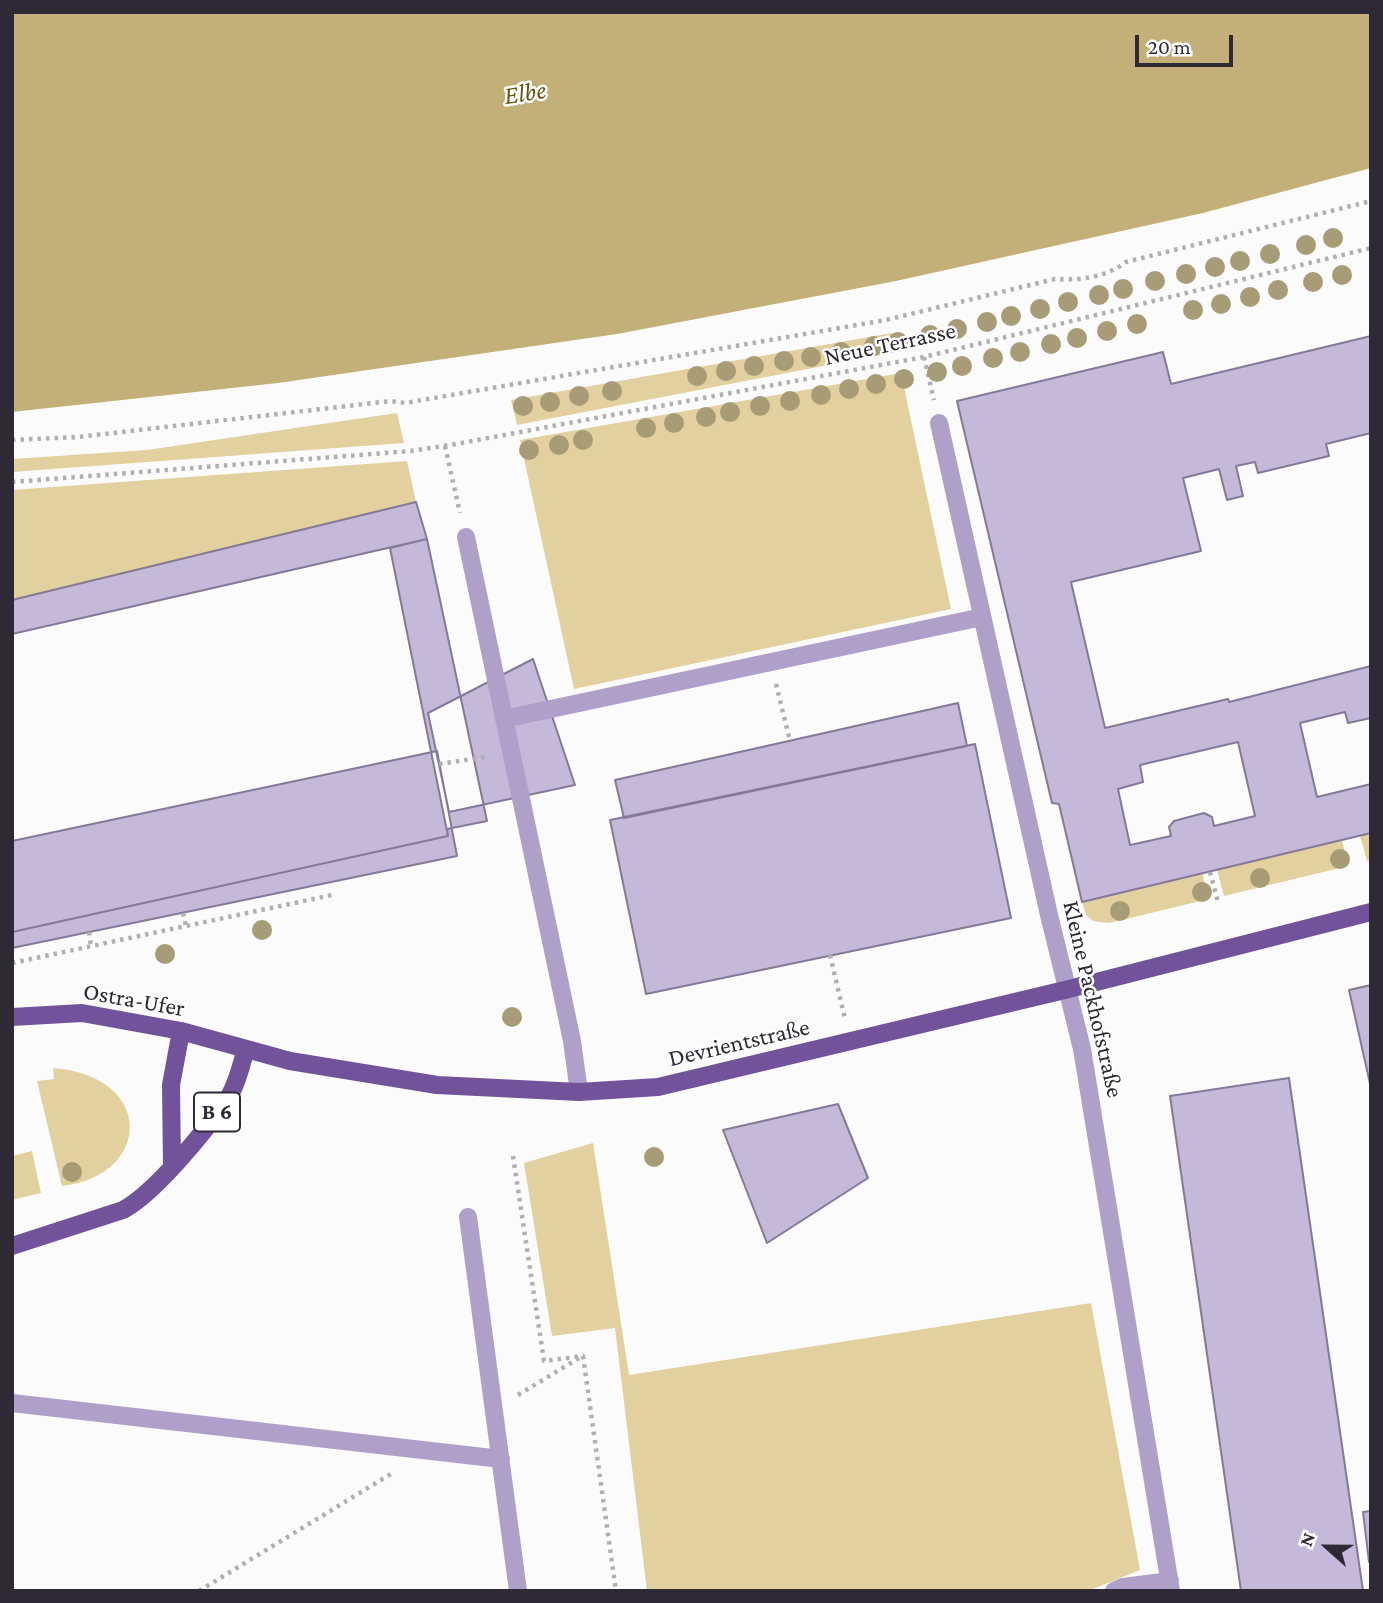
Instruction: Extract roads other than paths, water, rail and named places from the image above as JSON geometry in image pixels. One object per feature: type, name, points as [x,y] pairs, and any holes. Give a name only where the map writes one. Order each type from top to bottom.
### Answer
[{"type":"main road","name":"Devrientstraße","points":[[246,1049],[316,1066],[437,1085],[579,1093],[659,1087],[1069,989],[1371,912]]},
{"type":"main road","name":"Ostra-Ufer","points":[[12,1017],[82,1013],[181,1031],[246,1049]]},
{"type":"main road","name":"B 6","points":[[172,1166],[171,1085],[181,1031]]},
{"type":"main road","name":"B 6","points":[[12,1246],[139,1202],[228,1099],[246,1049]]},
{"type":"street","name":"Kleine Packhofstraße","points":[[939,423],[1086,1069],[1171,1586]]},
{"type":"street","points":[[466,537],[572,1041],[579,1093]]},
{"type":"street","points":[[504,719],[982,617]]},
{"type":"street","points":[[468,1217],[518,1591]]},
{"type":"street","points":[[12,1403],[501,1459]]},
{"type":"street","points":[[1114,1591],[1123,1587],[1171,1586]]},
{"type":"water","name":"Elbe","points":[[12,12],[1371,12],[1371,168],[1203,213],[896,281],[617,334],[278,383],[12,412]]}]
